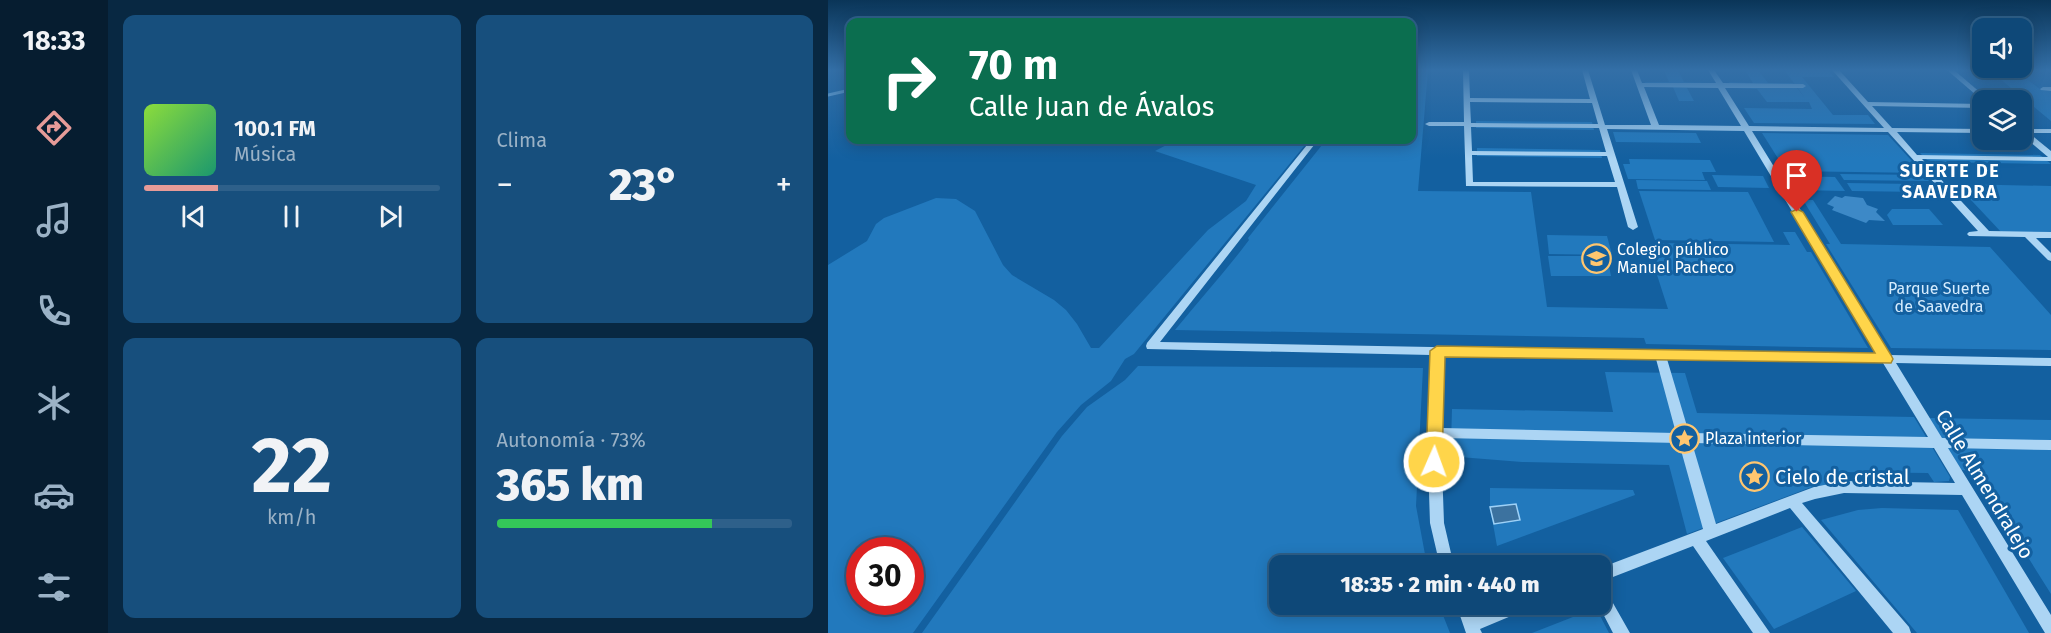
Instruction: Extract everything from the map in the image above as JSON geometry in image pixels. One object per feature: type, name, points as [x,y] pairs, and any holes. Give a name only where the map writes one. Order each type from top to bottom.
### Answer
[{"type":"street","points":[[1620,185],[1469,184],[1467,100],[1595,102],[1633,227]]},
{"type":"street","points":[[1645,100],[1656,128]]},
{"type":"street","name":"Calle Almendralejo","points":[[1728,100],[2051,629]]},
{"type":"street","points":[[1863,100],[1986,234]]},
{"type":"street","points":[[1867,104],[1972,106]]},
{"type":"street","points":[[1429,124],[1972,130]]},
{"type":"street","points":[[2032,131],[2051,131]]},
{"type":"street","points":[[2032,140],[2051,157]]},
{"type":"street","points":[[1312,144],[1151,346],[2051,362]]},
{"type":"street","points":[[1468,153],[1611,154]]},
{"type":"street","points":[[1915,158],[2051,157]]},
{"type":"street","points":[[1972,234],[2051,235]]},
{"type":"street","points":[[2028,235],[2051,258]]},
{"type":"street","points":[[1437,351],[1435,433],[1437,523],[1445,555]]},
{"type":"street","points":[[1660,355],[1684,438],[1704,535],[1762,633]]},
{"type":"street","points":[[1435,433],[2051,445]]},
{"type":"street","points":[[1611,570],[1814,493],[1844,487],[1965,489]]},
{"type":"street","points":[[1792,501],[1903,633]]},
{"type":"street","points":[[1611,614],[1622,633]]},
{"type":"street","points":[[1472,629],[1501,615]]},
{"type":"green space","points":[[1416,100],[1426,100],[1418,191],[1531,192],[1547,307],[1668,309],[1649,250],[1659,250],[1657,243],[1790,245],[1783,232],[1795,232],[1807,252],[1811,252],[1868,348],[1646,344],[1644,338],[1175,330],[1249,240],[1248,238],[1323,144],[1416,144]]},
{"type":"green space","points":[[1765,100],[1820,100],[1833,115],[1868,115],[1875,124],[1754,123],[1744,108],[1812,109],[1809,102],[1767,102]]},
{"type":"green space","points":[[2032,100],[2051,100],[2051,121],[2032,105]]},
{"type":"green space","points":[[1476,121],[1592,122],[1594,130],[1476,128]]},
{"type":"green space","points":[[1613,132],[1696,133],[1701,143],[1616,142]]},
{"type":"green space","points":[[1762,133],[1888,135],[1923,173],[1786,171]]},
{"type":"green space","points":[[1168,144],[1306,144],[1134,354],[1125,359],[1111,381],[1081,405],[1057,432],[913,633],[828,633],[828,265],[867,241],[876,224],[884,218],[936,198],[956,199],[975,211],[1003,265],[1012,275],[1054,300],[1066,310],[1091,348],[1099,348],[1208,230],[1246,201],[1256,185],[1155,151]]},
{"type":"green space","points":[[1477,148],[1600,150],[1602,158],[1477,156]]},
{"type":"green space","points":[[1920,153],[2040,155],[2051,164],[1934,162],[1927,160]]},
{"type":"green space","points":[[1629,159],[1710,160],[1716,172],[1702,172],[1705,180],[1628,179],[1623,164],[1630,164]]},
{"type":"green space","points":[[1840,174],[1924,175],[1929,181],[1844,180]]},
{"type":"green space","points":[[1712,175],[1763,176],[1769,188],[1718,187]]},
{"type":"green space","points":[[1788,176],[1835,177],[1845,191],[1797,190]]},
{"type":"green space","points":[[1636,180],[1707,181],[1711,190],[1638,189]]},
{"type":"green space","points":[[1847,183],[1914,184],[1921,192],[1852,191]]},
{"type":"green space","points":[[1956,184],[2051,186],[2051,234],[2002,233]]},
{"type":"green space","points":[[1639,191],[1748,192],[1774,242],[1655,240]]},
{"type":"green space","name":"Parque Suerte de Saavedra","points":[[1803,200],[1813,200],[1841,244],[1990,247],[2051,315],[2051,350],[1891,348],[1826,244],[1830,244]]},
{"type":"green space","points":[[1892,209],[1929,209],[1943,225],[1893,225],[1887,215]]},
{"type":"green space","points":[[1547,235],[1607,236],[1612,255],[1549,254]]},
{"type":"green space","points":[[1548,256],[1607,256],[1611,276],[1551,276]]},
{"type":"green space","points":[[1138,366],[1423,368],[1416,506],[1425,555],[1269,555],[1269,615],[1443,615],[1450,633],[922,633],[1062,436],[1087,407],[1125,380]]},
{"type":"green space","points":[[1605,372],[1685,373],[1697,413],[1914,417],[1950,477],[1949,481],[1934,482],[1928,473],[1839,472],[1843,481],[1809,488],[1687,534],[1669,465],[1522,462],[1447,456],[1451,444],[1452,409],[1613,412]]},
{"type":"green space","points":[[1929,418],[2051,420],[2051,594],[1974,471],[1961,470]]},
{"type":"green space","points":[[1490,488],[1633,490],[1635,495],[1497,546],[1490,507]]},
{"type":"green space","points":[[1882,508],[1958,510],[2029,633],[1917,633],[1821,520],[1858,510]]},
{"type":"green space","points":[[1802,527],[1856,591],[1774,629],[1723,558]]},
{"type":"green space","points":[[1578,615],[1600,615],[1609,633],[1532,633]]},
{"type":"shaded area","points":[[1516,504],[1520,520],[1494,524],[1490,507]]},
{"type":"building","points":[[1835,196],[1863,198],[1867,205],[1878,209],[1876,212],[1885,221],[1869,220],[1866,223],[1832,210],[1834,207],[1827,204]]},
{"type":"place","name":"Colegio público Manuel Pacheco","points":[[1596,258]]},
{"type":"place","name":"Plaza interior","points":[[1684,438]]},
{"type":"place","name":"Cielo de cristal","points":[[1754,477]]},
{"type":"district","name":"SUERTE DE SAAVEDRA","points":[[1950,181]]},
{"type":"route","points":[[1434,462],[1437,351],[1886,359],[1797,212]]}]
